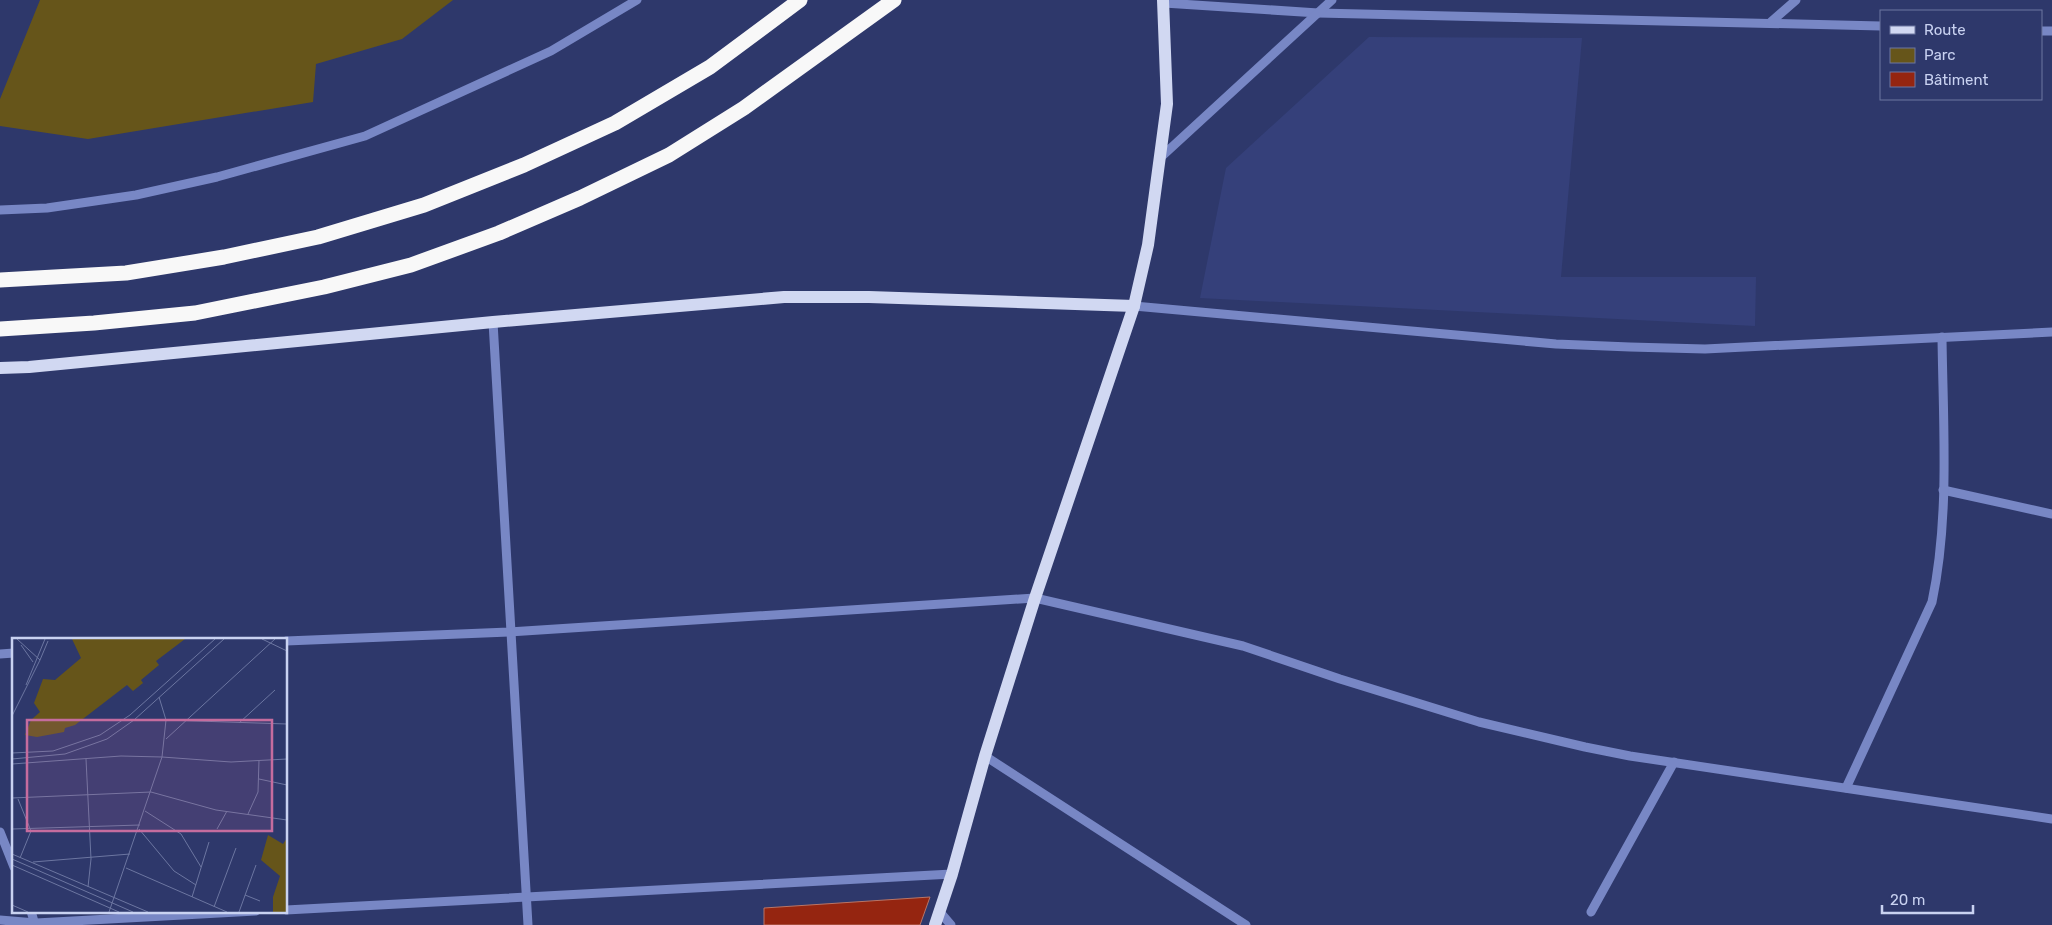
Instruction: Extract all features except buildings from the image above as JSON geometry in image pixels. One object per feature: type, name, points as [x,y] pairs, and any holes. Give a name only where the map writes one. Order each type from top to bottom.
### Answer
[{"type":"highway","points":[[0,280],[126,273],[224,257],[318,236],[424,205],[524,165],[615,123],[710,67],[800,0]]},
{"type":"highway","points":[[0,329],[94,323],[195,313],[324,287],[411,265],[499,234],[669,155],[744,108],[894,0]]},
{"type":"main road","points":[[935,925],[952,874],[985,756],[1035,598],[1134,306],[1148,245],[1167,104],[1163,1]]},
{"type":"main road","points":[[0,368],[39,366],[492,322],[784,298],[869,298],[1134,306]]},
{"type":"street","points":[[0,210],[47,208],[136,195],[217,177],[366,136],[552,51],[637,0]]},
{"type":"street","points":[[1160,158],[1332,0]]},
{"type":"street","points":[[1771,22],[1796,0]]},
{"type":"street","points":[[1163,1],[1318,13],[1880,26]]},
{"type":"street","points":[[1134,306],[1556,344],[1705,349],[2052,332]]},
{"type":"street","points":[[492,322],[509,632],[528,925]]},
{"type":"street","points":[[1846,788],[1932,602],[1938,575],[1943,490],[1942,337]]},
{"type":"street","points":[[1943,490],[2052,514]]},
{"type":"street","points":[[288,641],[509,632],[1035,598],[1243,646],[1340,679],[1479,722],[1585,747],[2052,818]]},
{"type":"street","points":[[985,756],[1246,925]]},
{"type":"street","points":[[1591,912],[1674,762]]},
{"type":"street","points":[[0,832],[12,861]]},
{"type":"street","points":[[288,910],[952,874]]},
{"type":"street","points":[[939,911],[951,925]]},
{"type":"street","points":[[31,912],[36,924]]},
{"type":"street","points":[[0,920],[36,924],[239,912]]},
{"type":"shaded area","points":[[1369,37],[1582,38],[1561,277],[1756,277],[1755,326],[1200,298],[1226,168]]},
{"type":"green space","points":[[40,0],[453,0],[402,39],[316,64],[313,102],[88,139],[0,126],[0,99]]}]
